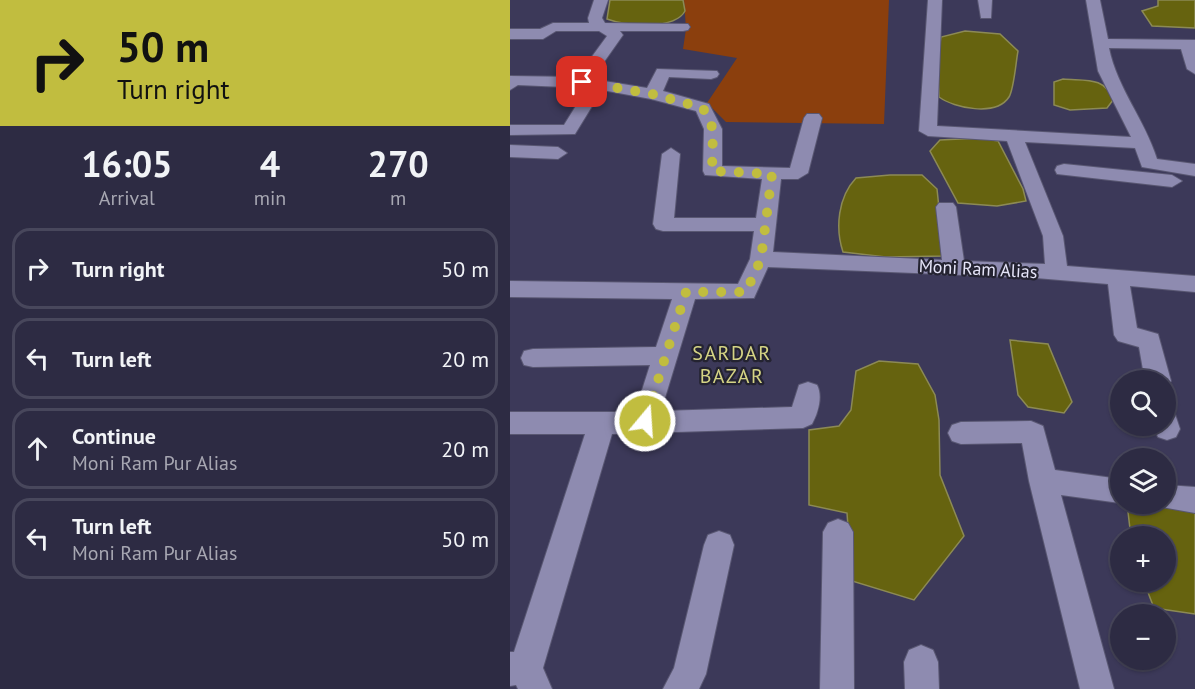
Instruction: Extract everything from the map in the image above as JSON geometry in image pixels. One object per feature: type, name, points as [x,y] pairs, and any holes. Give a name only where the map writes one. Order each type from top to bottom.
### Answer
[{"type":"street","points":[[601,0],[595,18],[608,34]]},
{"type":"street","points":[[934,0],[928,131],[1143,143]]},
{"type":"street","points":[[985,0],[986,15]]},
{"type":"street","points":[[1093,0],[1106,71],[1143,143],[1149,164],[1195,170]]},
{"type":"street","points":[[510,34],[543,34],[553,27],[608,34],[681,33]]},
{"type":"street","points":[[510,130],[569,130],[608,34]]},
{"type":"street","points":[[1102,43],[1191,45],[1195,69]]},
{"type":"street","points":[[652,94],[663,72],[711,74]]},
{"type":"street","points":[[510,85],[513,80],[589,84],[652,94],[703,108],[713,129],[712,171],[798,173],[813,118]]},
{"type":"street","points":[[1014,135],[1053,237],[1057,273]]},
{"type":"street","points":[[510,151],[558,153]]},
{"type":"street","points":[[671,154],[663,224],[766,225]]},
{"type":"street","points":[[1064,170],[1195,183]]},
{"type":"street","points":[[510,289],[746,292],[761,259],[772,174]]},
{"type":"street","points":[[946,207],[954,268]]},
{"type":"street","name":"Moni Ram Alias","points":[[761,259],[1057,273],[1195,284]]},
{"type":"street","points":[[1118,278],[1126,335],[1150,340],[1156,370]]},
{"type":"street","points":[[645,421],[686,292]]},
{"type":"street","points":[[533,358],[666,356]]},
{"type":"street","points":[[510,423],[601,425],[645,421],[803,417],[808,392]]},
{"type":"street","points":[[524,675],[601,425]]},
{"type":"street","points":[[961,433],[1031,432],[1036,438],[1043,481],[1097,689]]},
{"type":"street","points":[[1043,481],[1110,490]]},
{"type":"street","points":[[1176,498],[1195,500]]},
{"type":"street","points":[[837,689],[838,532]]},
{"type":"street","points":[[680,689],[689,674],[719,545]]},
{"type":"shaded area","points":[[610,0],[683,0],[685,11],[680,17],[661,24],[637,25],[607,19]]},
{"type":"shaded area","points":[[684,0],[889,0],[884,124],[726,122],[707,103],[737,58],[683,49],[686,29]]},
{"type":"shaded area","points":[[1158,0],[1195,0],[1195,28],[1152,26],[1142,11],[1158,6]]},
{"type":"shaded area","points":[[965,31],[1000,34],[1018,51],[1011,93],[1003,103],[995,107],[975,109],[954,104],[939,97],[937,62],[941,37]]},
{"type":"shaded area","points":[[1063,79],[1099,83],[1105,87],[1113,100],[1107,108],[1070,110],[1054,105],[1054,82]]},
{"type":"shaded area","points":[[981,138],[998,141],[1023,189],[1026,201],[997,206],[958,203],[930,151],[940,140]]},
{"type":"shaded area","points":[[922,175],[937,189],[944,256],[886,257],[843,252],[839,223],[845,194],[856,178]]},
{"type":"shaded area","points":[[1010,340],[1048,344],[1072,402],[1064,413],[1028,407],[1018,395]]},
{"type":"shaded area","points":[[879,361],[918,364],[935,395],[939,420],[940,475],[964,536],[914,600],[852,581],[847,513],[809,505],[809,430],[839,426],[851,410],[856,371]]},
{"type":"shaded area","points":[[1176,506],[1195,507],[1195,614],[1176,611],[1176,604],[1152,604],[1148,592],[1176,592],[1176,526],[1130,526],[1128,514],[1176,514]]},
{"type":"district","name":"SARDAR BAZAR","points":[[732,364]]},
{"type":"route","points":[[582,82],[652,94],[703,108],[713,129],[712,171],[772,174],[761,259],[746,292],[686,292],[645,421]]}]
